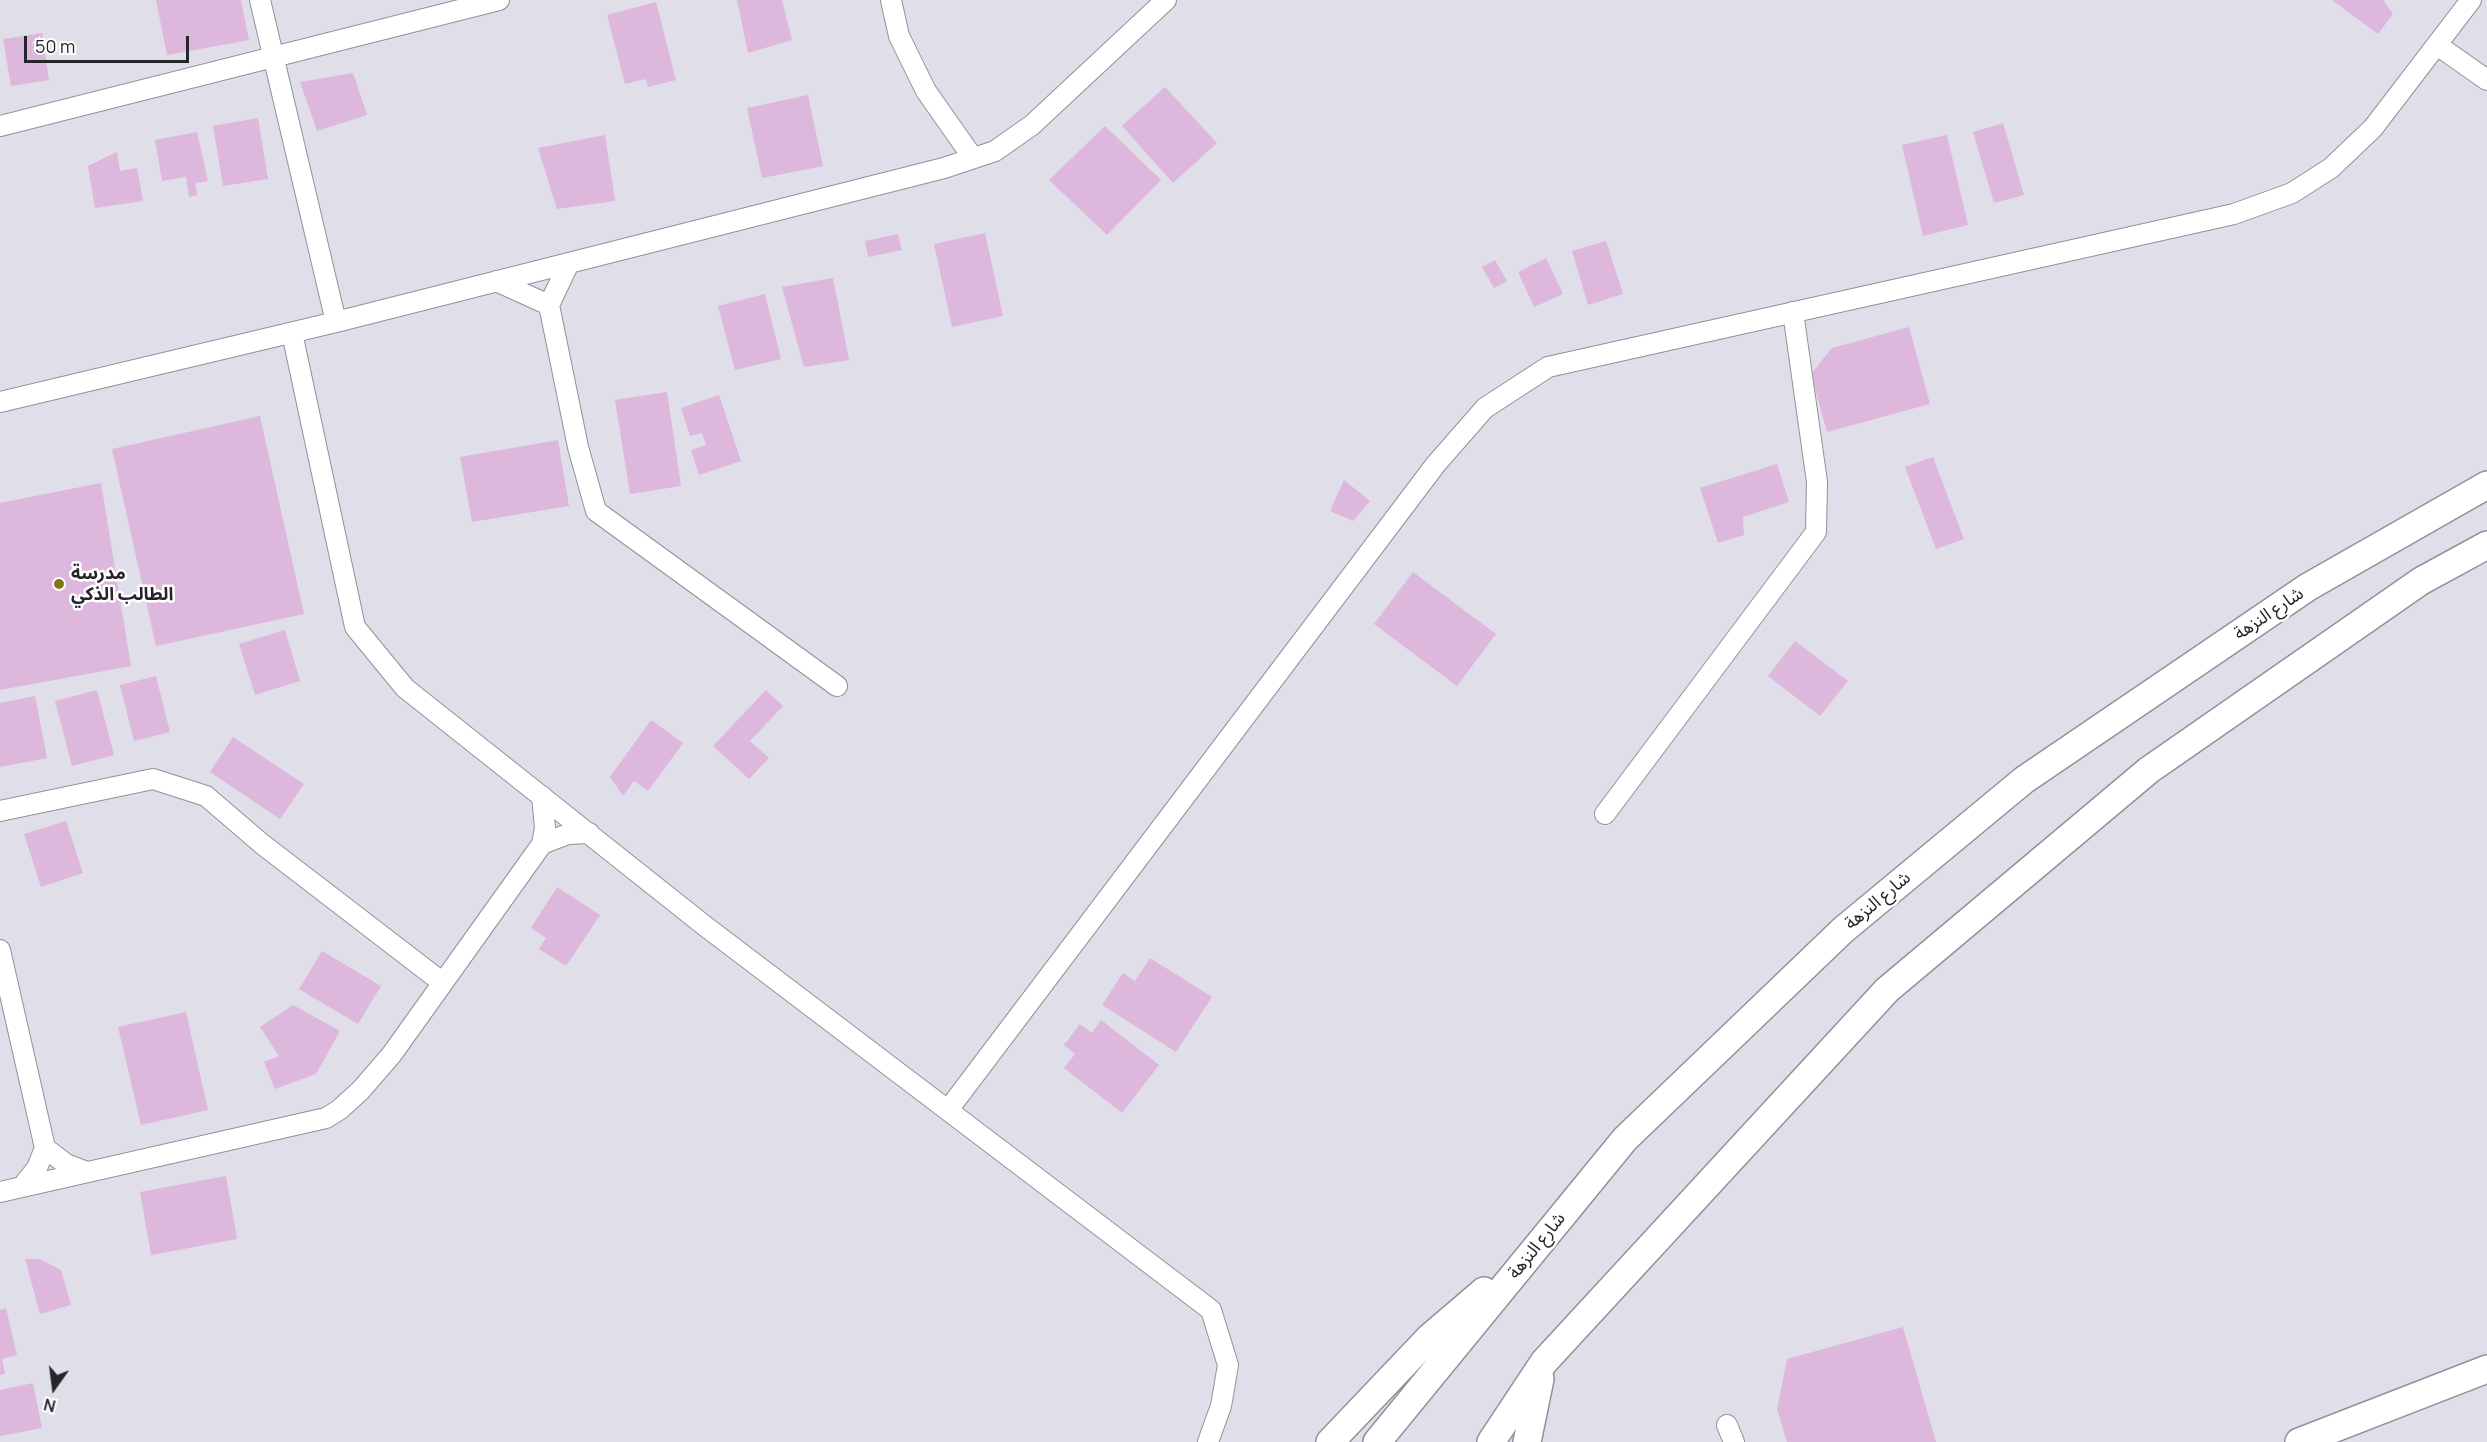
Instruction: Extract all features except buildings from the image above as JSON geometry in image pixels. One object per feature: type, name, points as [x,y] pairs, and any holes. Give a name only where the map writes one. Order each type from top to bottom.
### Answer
[{"type":"main road","name":"شارع النزهة","points":[[1377,1442],[1633,1131],[1843,930],[2024,780],[2308,587],[2487,485]]},
{"type":"main road","points":[[1491,1442],[1544,1362],[1887,990],[2149,770],[2421,581],[2487,545]]},
{"type":"main road","points":[[1330,1442],[1429,1338],[1536,1247]]},
{"type":"main road","points":[[1527,1442],[1544,1362]]},
{"type":"main road","points":[[2299,1442],[2487,1370]]},
{"type":"street","points":[[260,0],[336,322]]},
{"type":"street","points":[[0,126],[499,0]]},
{"type":"street","points":[[891,0],[899,36],[926,91],[973,158]]},
{"type":"street","points":[[0,402],[292,333],[944,168],[995,150],[1032,125],[1166,0]]},
{"type":"street","points":[[948,1110],[1436,464],[1485,408],[1548,367],[2234,214],[2292,193],[2331,168],[2373,128],[2470,0]]},
{"type":"street","points":[[2437,45],[2487,80]]},
{"type":"street","points":[[569,263],[549,305],[578,447],[596,511],[837,686]]},
{"type":"street","points":[[496,281],[549,305]]},
{"type":"street","points":[[1605,814],[1816,532],[1817,482],[1793,312]]},
{"type":"street","points":[[292,333],[355,627],[405,688],[589,833],[1211,1311],[1228,1365],[1221,1406],[1208,1442]]},
{"type":"street","points":[[0,811],[153,779],[206,796],[262,844],[443,983]]},
{"type":"street","points":[[0,1192],[326,1118],[339,1110],[379,1070],[543,844],[545,828],[542,796]]},
{"type":"street","points":[[543,844],[568,834],[589,833]]},
{"type":"street","points":[[0,950],[45,1148],[37,1168],[22,1187]]},
{"type":"street","points":[[45,1148],[66,1164],[87,1172]]},
{"type":"place","name":"مدرسة الطالب الذكي","points":[[59,584]]}]
